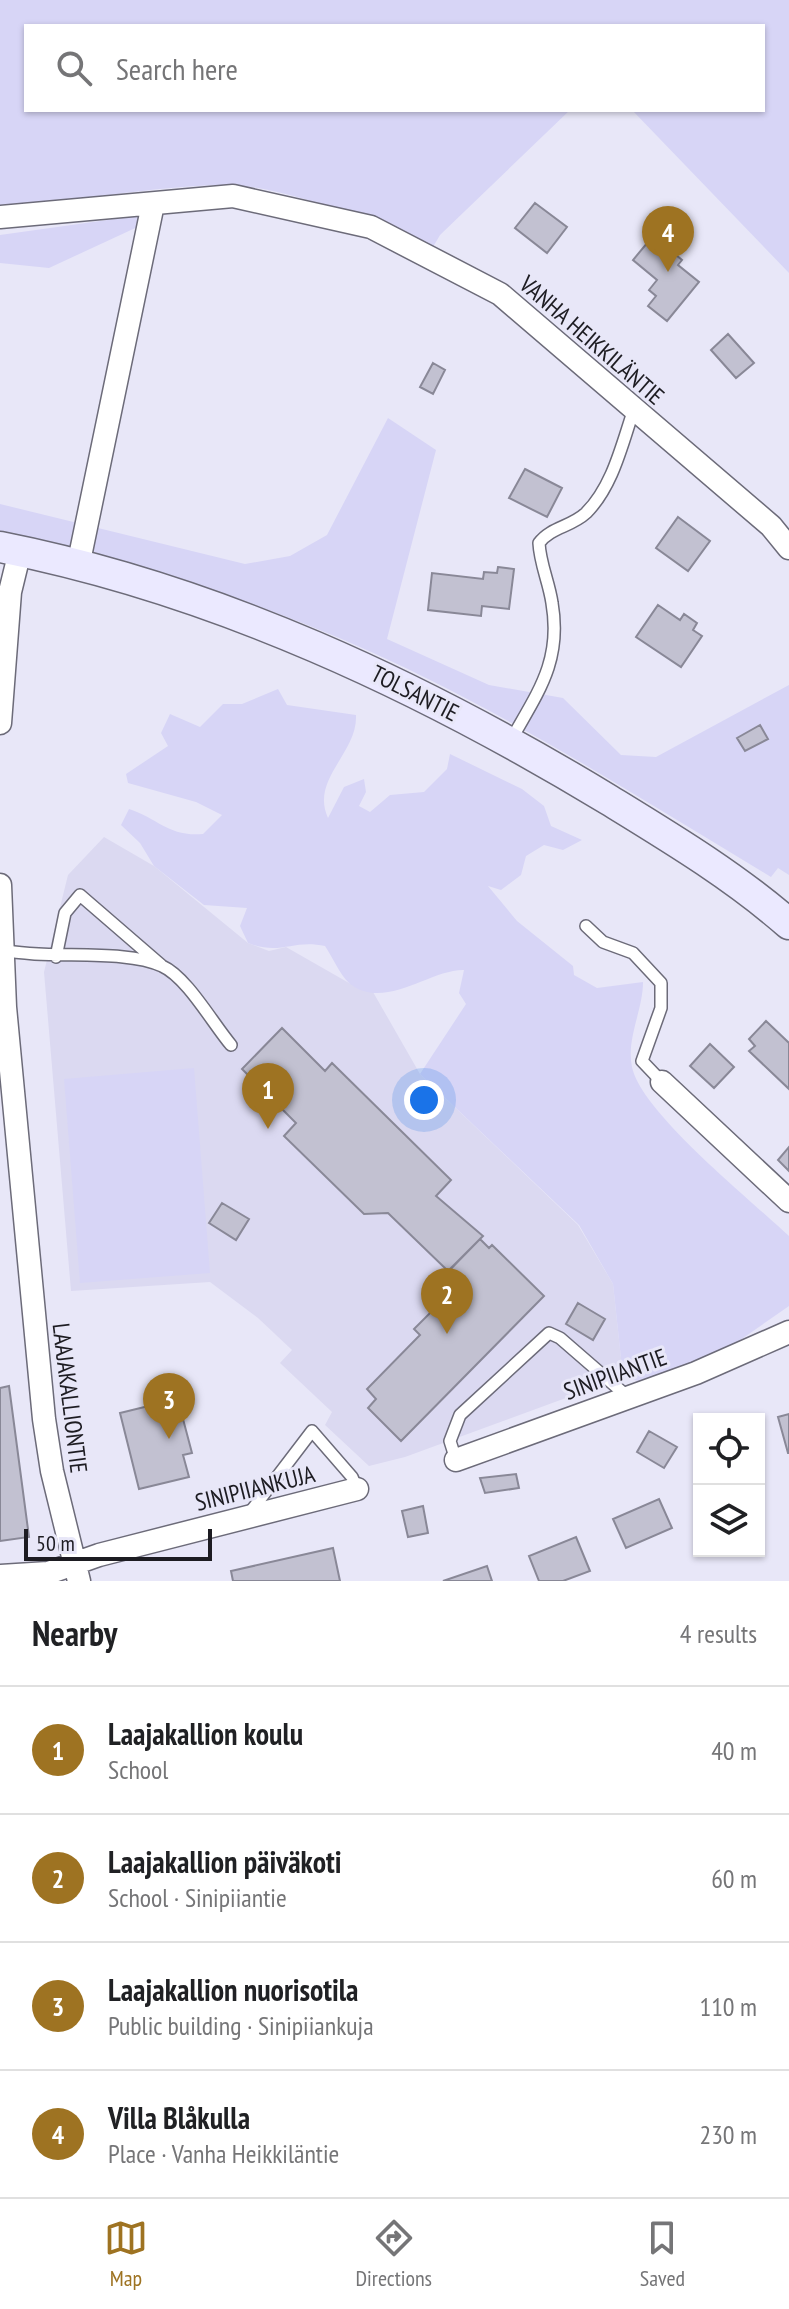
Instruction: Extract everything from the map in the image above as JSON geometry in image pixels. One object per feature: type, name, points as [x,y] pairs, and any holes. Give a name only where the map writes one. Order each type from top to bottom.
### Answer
[{"type":"street","name":"VANHA HEIKKILÄNTIE","points":[[0,217],[233,196],[371,227],[500,294],[771,526],[789,548]]},
{"type":"street","points":[[78,566],[153,204]]},
{"type":"street","points":[[0,723],[10,592],[10,549]]},
{"type":"street","name":"TOLSANTIE","points":[[10,549],[78,566],[283,632],[354,662],[509,743],[732,878],[789,924]]},
{"type":"street","name":"LAAJAKALLIONTIE","points":[[0,885],[1,950],[44,1419],[76,1572]]},
{"type":"street","points":[[662,1082],[789,1201]]},
{"type":"street","name":"SINIPIIANTIE","points":[[456,1460],[696,1373],[789,1332]]},
{"type":"street","name":"SINIPIIANKUJA","points":[[0,1576],[76,1572],[245,1518],[357,1489]]},
{"type":"lane","points":[[509,743],[546,678],[556,645],[553,604],[548,578],[540,562],[539,543],[547,532],[584,515],[600,496],[634,409]]},
{"type":"lane","points":[[56,957],[65,913],[80,895],[186,986],[231,1045]]},
{"type":"lane","points":[[586,926],[603,942],[633,953],[661,983],[661,1008],[642,1061],[662,1082]]},
{"type":"lane","points":[[1,950],[32,957],[114,957],[162,965]]},
{"type":"lane","points":[[456,1460],[450,1441],[460,1415],[549,1333],[628,1397]]},
{"type":"lane","points":[[245,1518],[312,1431],[352,1477],[357,1489]]},
{"type":"shaded area","points":[[0,0],[789,0],[789,273],[634,112],[765,112],[765,24],[24,24],[24,112],[568,112],[440,235],[433,247],[330,207],[248,186],[168,188],[0,208]]},
{"type":"shaded area","points":[[172,211],[49,268],[0,263],[0,235]]},
{"type":"shaded area","points":[[388,418],[436,450],[387,639],[489,685],[563,698],[621,755],[656,757],[789,685],[789,875],[778,868],[771,877],[523,729],[369,651],[279,614],[187,583],[0,532],[0,504],[245,564],[290,556],[327,535]]},
{"type":"shaded area","points":[[278,689],[287,705],[356,715],[350,742],[325,791],[324,804],[328,818],[344,787],[364,779],[366,792],[359,806],[370,812],[390,795],[424,792],[447,769],[450,754],[522,789],[544,806],[551,826],[582,840],[563,850],[544,845],[526,856],[521,875],[501,890],[488,886],[517,921],[573,966],[574,975],[597,988],[643,982],[631,1046],[632,1067],[640,1086],[676,1131],[789,1236],[789,1306],[707,1363],[647,1383],[623,1377],[613,1284],[579,1225],[420,1074],[466,1004],[459,993],[464,970],[451,971],[392,991],[363,991],[346,980],[325,946],[304,944],[269,948],[248,943],[240,926],[247,908],[204,905],[154,866],[140,843],[121,825],[129,809],[173,830],[191,834],[203,834],[222,815],[196,802],[128,783],[126,774],[168,746],[161,733],[170,714],[200,727],[223,704],[242,704]]},
{"type":"shaded area","points":[[104,837],[154,866],[248,943],[269,951],[286,947],[349,983],[373,992],[420,1074],[578,1225],[613,1284],[623,1377],[405,1457],[369,1466],[325,1425],[332,1412],[280,1363],[292,1350],[258,1318],[210,1282],[71,1291],[44,972],[68,875]]},
{"type":"shaded area","points":[[194,1068],[210,1273],[80,1283],[64,1079]]},
{"type":"building","points":[[535,203],[567,227],[547,253],[515,228]]},
{"type":"building","points":[[653,236],[682,260],[678,265],[699,282],[667,321],[648,306],[656,296],[649,290],[657,280],[633,260]]},
{"type":"building","points":[[728,334],[754,363],[736,378],[711,350]]},
{"type":"building","points":[[433,363],[445,370],[433,394],[420,387]]},
{"type":"building","points":[[525,469],[562,488],[547,517],[509,498]]},
{"type":"building","points":[[678,517],[710,541],[688,571],[656,548]]},
{"type":"building","points":[[498,567],[514,569],[509,609],[482,606],[481,616],[428,610],[432,573],[483,579],[484,572],[497,573]]},
{"type":"building","points":[[658,605],[680,620],[684,614],[697,623],[693,630],[702,636],[681,667],[636,637]]},
{"type":"building","points":[[760,725],[768,739],[745,751],[737,738]]},
{"type":"building","points":[[766,1021],[789,1043],[789,1089],[749,1051],[755,1046],[749,1039]]},
{"type":"building","points":[[282,1028],[325,1071],[332,1063],[451,1180],[436,1196],[483,1236],[448,1271],[388,1213],[364,1214],[284,1136],[296,1123],[242,1069]]},
{"type":"building","points":[[710,1044],[734,1067],[714,1088],[690,1066]]},
{"type":"building","points":[[789,1147],[789,1171],[778,1160]]},
{"type":"building","points":[[222,1203],[249,1219],[236,1240],[209,1223]]},
{"type":"building","points":[[480,1239],[489,1248],[492,1245],[544,1296],[401,1441],[368,1408],[376,1399],[367,1389],[420,1335],[414,1329],[440,1303],[448,1310],[460,1298],[441,1279]]},
{"type":"building","points":[[578,1303],[605,1319],[593,1340],[566,1324]]},
{"type":"building","points":[[9,1386],[29,1537],[0,1541],[0,1388]]},
{"type":"building","points":[[169,1401],[174,1422],[183,1419],[192,1453],[183,1455],[189,1477],[139,1489],[120,1413]]},
{"type":"building","points":[[789,1414],[789,1453],[788,1453],[778,1417]]},
{"type":"building","points":[[649,1431],[677,1447],[664,1468],[637,1452]]},
{"type":"building","points":[[516,1474],[519,1488],[485,1493],[480,1478]]},
{"type":"building","points":[[659,1499],[672,1528],[626,1548],[613,1519]]},
{"type":"building","points":[[423,1506],[428,1533],[408,1537],[402,1511]]},
{"type":"building","points":[[576,1537],[590,1571],[563,1581],[539,1581],[529,1556]]},
{"type":"building","points":[[333,1548],[340,1581],[233,1581],[231,1571]]},
{"type":"building","points":[[487,1566],[492,1581],[443,1581]]},
{"type":"place","name":"Villa Blåkulla","points":[[668,272]]},
{"type":"place","name":"Laajakallion koulu","points":[[268,1129]]},
{"type":"place","name":"Laajakallion päiväkoti","points":[[447,1334]]},
{"type":"place","name":"Laajakallion nuorisotila","points":[[169,1439]]}]
